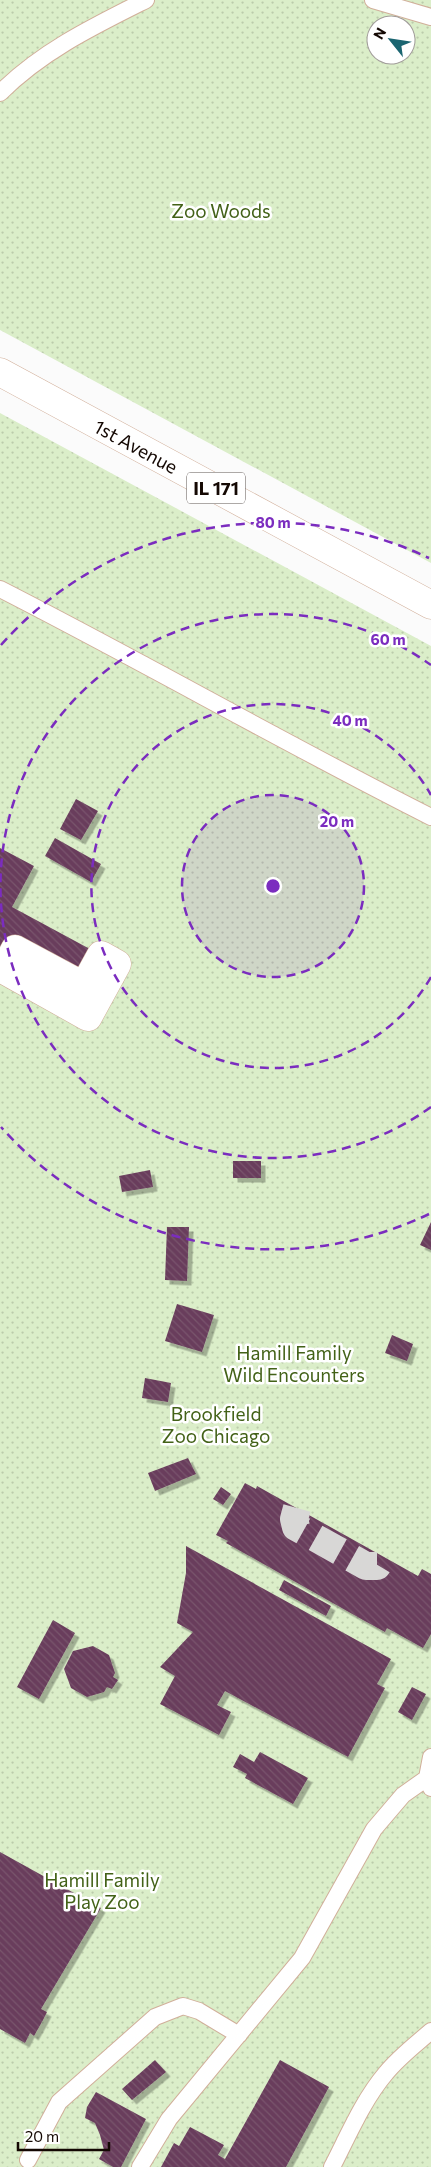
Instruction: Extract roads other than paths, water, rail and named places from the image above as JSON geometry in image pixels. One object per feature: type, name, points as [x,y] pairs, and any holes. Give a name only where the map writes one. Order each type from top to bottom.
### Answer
[{"type":"main road","name":"1st Avenue","points":[[0,372],[431,605]]},
{"type":"lane","points":[[0,93],[14,79],[52,50],[146,0]]},
{"type":"lane","points":[[374,0],[431,17]]},
{"type":"lane","points":[[0,589],[431,817]]},
{"type":"lane","points":[[140,2167],[169,2119],[302,1958],[374,1829],[403,1795],[429,1783],[431,1757]]},
{"type":"lane","points":[[28,2160],[59,2102],[155,2017],[183,2006],[199,2011],[239,2035]]},
{"type":"lane","points":[[332,2167],[366,2102],[384,2075],[431,2031]]},
{"type":"tunnel","points":[[297,1508],[294,1519],[296,1527],[366,1566],[377,1566],[383,1556]]},
{"type":"park label","name":"Zoo Woods","points":[[221,210]]},
{"type":"park label","name":"Hamill Family Wild Encounters","points":[[294,1363]]},
{"type":"park label","name":"Brookfield Zoo Chicago","points":[[216,1424]]},
{"type":"park label","name":"Hamill Family Play Zoo","points":[[102,1890]]}]
